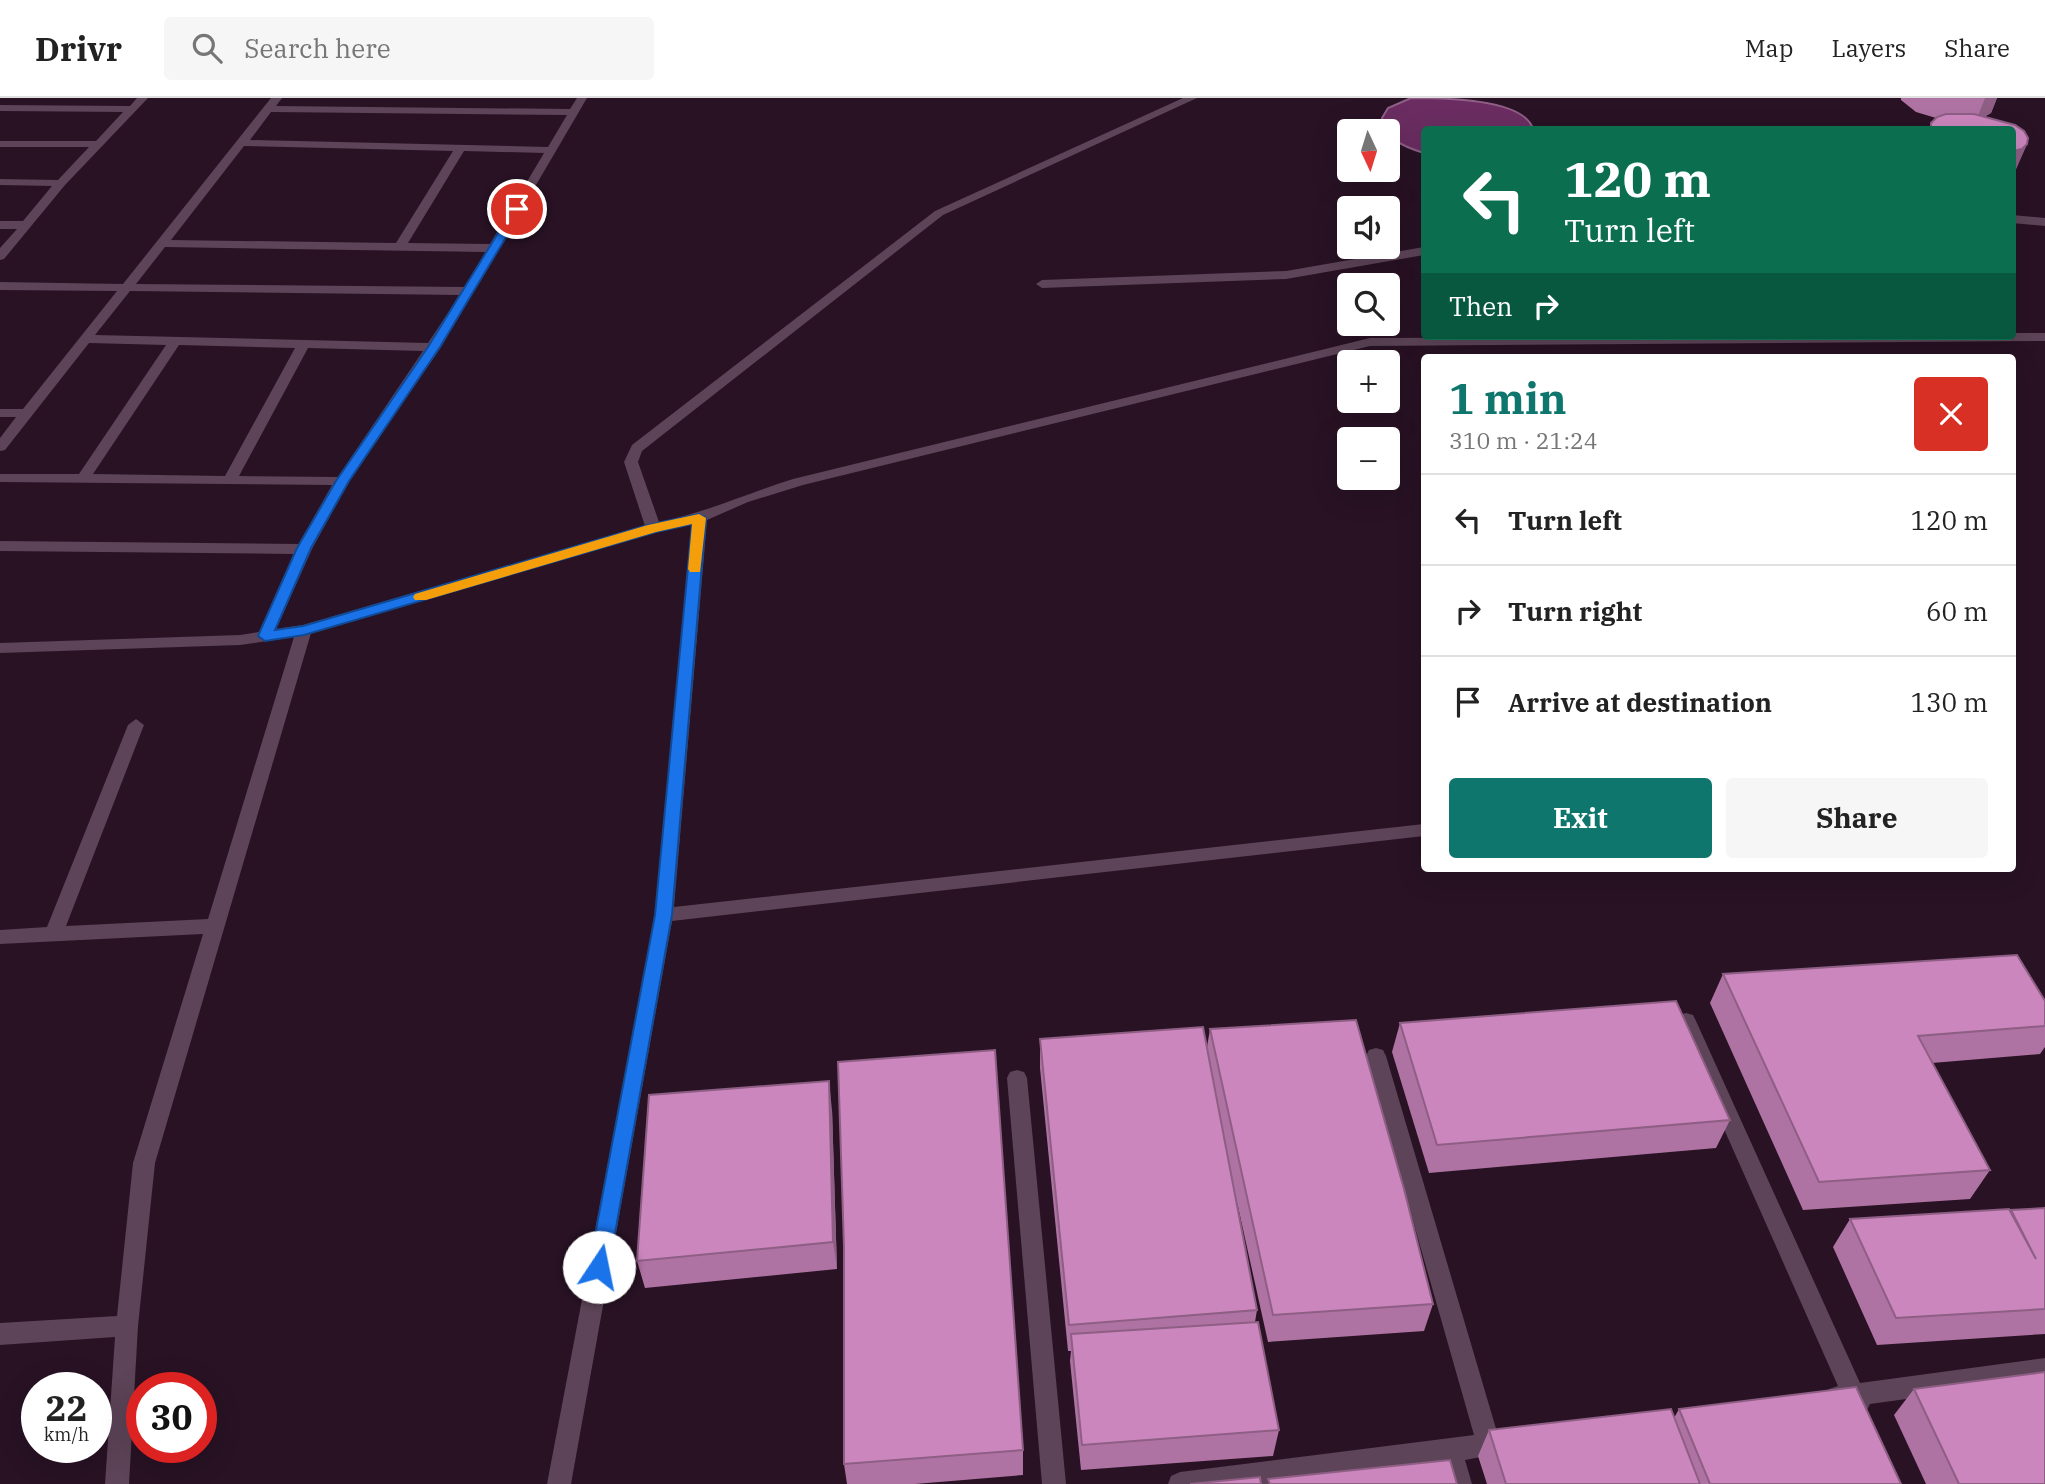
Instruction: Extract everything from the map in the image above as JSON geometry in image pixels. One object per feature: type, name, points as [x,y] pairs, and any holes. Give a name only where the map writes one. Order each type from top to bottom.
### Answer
[{"type":"street","points":[[0,256],[61,183],[143,98]]},
{"type":"street","points":[[0,447],[24,413],[277,98]]},
{"type":"street","points":[[265,636],[304,548],[342,481],[434,347],[582,98]]},
{"type":"street","points":[[653,528],[631,463],[637,449],[939,213],[1192,98]]},
{"type":"street","points":[[0,108],[133,109]]},
{"type":"street","points":[[269,109],[575,112]]},
{"type":"street","points":[[241,143],[553,150]]},
{"type":"street","points":[[0,144],[98,144]]},
{"type":"street","points":[[400,246],[461,148]]},
{"type":"street","points":[[0,182],[61,183]]},
{"type":"street","points":[[2016,219],[2045,222]]},
{"type":"street","points":[[0,225],[25,225]]},
{"type":"street","points":[[162,243],[494,248]]},
{"type":"street","points":[[1042,284],[1286,275],[1421,252]]},
{"type":"street","points":[[0,286],[469,291]]},
{"type":"street","points":[[2016,337],[2045,337]]},
{"type":"street","points":[[84,339],[434,347]]},
{"type":"street","points":[[0,648],[240,640],[304,630],[653,528],[699,518],[743,499],[798,482],[1370,342],[1421,340]]},
{"type":"street","points":[[83,478],[175,341]]},
{"type":"street","points":[[230,480],[304,344]]},
{"type":"street","points":[[0,413],[24,413]]},
{"type":"street","points":[[0,478],[342,481]]},
{"type":"street","points":[[559,1484],[663,915],[699,518]]},
{"type":"street","points":[[0,546],[304,548]]},
{"type":"street","points":[[117,1484],[127,1326],[144,1163],[304,630]]},
{"type":"street","points":[[53,934],[136,725]]},
{"type":"street","points":[[663,915],[1421,830]]},
{"type":"street","points":[[0,937],[213,926]]},
{"type":"street","points":[[1686,1021],[1866,1420]]},
{"type":"street","points":[[1376,1056],[1489,1446]]},
{"type":"street","points":[[1017,1078],[1054,1484]]},
{"type":"street","points":[[0,1334],[127,1326]]},
{"type":"street","points":[[1813,1401],[2045,1369]]},
{"type":"street","points":[[1180,1484],[1530,1440]]},
{"type":"street","points":[[1450,1451],[1460,1484]]},
{"type":"shaded area","points":[[1411,98],[1460,100],[1514,111],[1531,126],[1421,126],[1421,152],[1400,143],[1400,119],[1382,118],[1388,108]]},
{"type":"building","points":[[1946,114],[1974,114],[2015,125],[2024,131],[2028,138],[2027,144],[2016,150],[2016,126],[1931,126],[1937,117]]},
{"type":"building","points":[[2017,955],[2045,1001],[2045,1026],[1918,1036],[1990,1170],[1819,1182],[1723,974]]},
{"type":"building","points":[[1676,1001],[1730,1120],[1437,1145],[1400,1023]]},
{"type":"building","points":[[1356,1020],[1404,1189],[1433,1304],[1273,1315],[1210,1029]]},
{"type":"building","points":[[1203,1027],[1257,1310],[1069,1325],[1040,1039]]},
{"type":"building","points":[[995,1050],[1023,1450],[844,1464],[844,1247],[838,1062]]},
{"type":"building","points":[[829,1081],[833,1242],[637,1261],[649,1095]]},
{"type":"building","points":[[2045,1208],[2045,1309],[1896,1318],[1850,1219],[2009,1209],[2036,1259],[2011,1210]]},
{"type":"building","points":[[1258,1322],[1279,1430],[1082,1445],[1071,1334]]},
{"type":"building","points":[[2045,1372],[2045,1484],[1959,1484],[1914,1389]]},
{"type":"building","points":[[1856,1387],[1901,1484],[1710,1484],[1679,1409]]},
{"type":"building","points":[[1671,1409],[1700,1484],[1506,1484],[1489,1430]]},
{"type":"building","points":[[1450,1460],[1457,1484],[1270,1484],[1268,1479]]},
{"type":"building","points":[[1260,1477],[1261,1484],[1190,1484]]},
{"type":"slow traffic","points":[[420,597],[653,528],[699,518],[695,569]]},
{"type":"route","points":[[517,209],[434,347],[342,481],[304,548],[265,636],[335,622],[653,528],[699,518],[663,915],[599,1267]]}]
